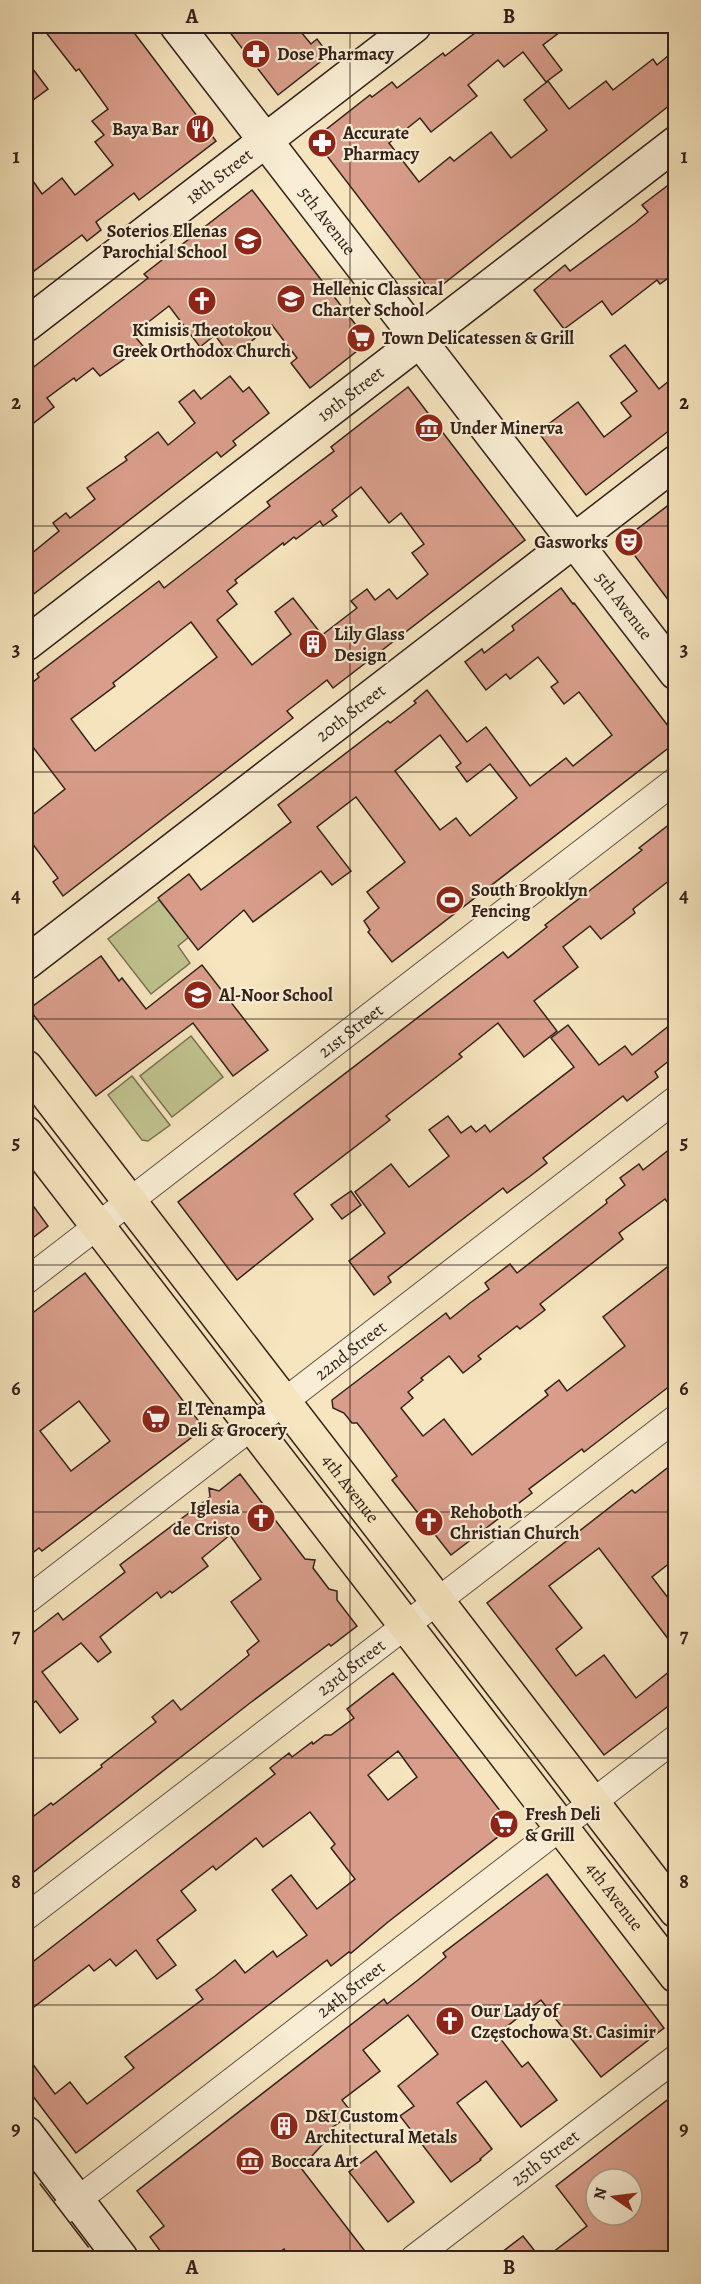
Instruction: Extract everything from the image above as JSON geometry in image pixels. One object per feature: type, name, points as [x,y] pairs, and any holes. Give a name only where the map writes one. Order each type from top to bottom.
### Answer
[{"type":"main road","name":"5th Avenue","points":[[177,26],[675,672]]},
{"type":"main road","name":"18th Street","points":[[26,325],[414,26]]},
{"type":"main road","name":"19th Street","points":[[26,644],[675,143]]},
{"type":"main road","name":"20th Street","points":[[26,963],[675,462]]},
{"type":"main road","name":"4th Avenue","points":[[26,1067],[675,1911]]},
{"type":"main road","name":"4th Avenue","points":[[26,1133],[675,1976]]},
{"type":"main road","points":[[26,2133],[121,2259]]},
{"type":"main road","points":[[26,2194],[75,2259]]},
{"type":"main road","points":[[26,2238],[43,2259]]},
{"type":"street","name":"21st Street","points":[[26,1281],[675,780]]},
{"type":"street","name":"22nd Street","points":[[26,1601],[675,1100]]},
{"type":"street","name":"23rd Street","points":[[26,1917],[675,1418]]},
{"type":"street","name":"24th Street","points":[[26,2238],[675,1738]]},
{"type":"street","name":"25th Street","points":[[414,2259],[675,2058]]},
{"type":"green space","points":[[159,900],[189,937],[178,946],[190,963],[151,994],[108,939]]},
{"type":"green space","points":[[191,1036],[223,1077],[172,1117],[140,1076]]},
{"type":"green space","points":[[132,1076],[170,1125],[148,1141],[142,1140],[108,1095]]},
{"type":"building","points":[[41,26],[129,26],[216,141],[139,200],[134,193],[96,222],[101,230],[87,241],[82,235],[26,277],[26,171],[42,194],[62,178],[75,195],[113,165],[95,142],[104,135],[92,121],[108,109],[79,69],[76,71]]},
{"type":"building","points":[[225,26],[296,26],[311,44],[317,39],[329,55],[278,95]]},
{"type":"building","points":[[484,26],[568,26],[543,45],[562,70],[546,82],[523,52],[504,67],[498,60],[468,85],[477,96],[431,132],[420,118],[389,143],[419,182],[450,157],[454,161],[491,132],[511,158],[547,130],[524,100],[548,81],[569,109],[606,81],[613,90],[653,59],[657,65],[675,50],[675,101],[432,293],[314,139],[370,95],[372,97],[392,82],[397,88],[443,53],[445,56]]},
{"type":"building","points":[[26,60],[48,89],[26,105]]},
{"type":"building","points":[[675,180],[675,273],[660,284],[657,280],[612,315],[602,301],[564,329],[534,290],[565,265],[570,271],[635,223],[648,212],[642,205]]},
{"type":"building","points":[[252,190],[359,329],[361,327],[371,340],[310,388],[291,363],[297,358],[272,325],[231,357],[215,335],[200,347],[169,306],[133,334],[143,346],[100,376],[93,368],[76,381],[74,378],[47,398],[54,407],[26,429],[26,373],[148,278],[144,274]]},
{"type":"building","points":[[625,345],[659,389],[675,376],[675,426],[586,495],[538,432],[578,402],[604,437],[631,416],[621,403],[637,391],[610,356]]},
{"type":"building","points":[[230,376],[243,392],[249,387],[269,413],[233,441],[236,445],[221,457],[217,452],[26,600],[26,558],[59,531],[53,523],[66,513],[70,518],[95,499],[87,488],[127,460],[125,457],[158,432],[168,445],[195,423],[179,402],[194,390],[201,399]]},
{"type":"building","points":[[408,387],[525,540],[333,688],[327,680],[287,711],[293,718],[63,896],[53,882],[58,878],[26,835],[26,820],[65,789],[26,738],[26,688],[39,677],[37,674],[159,581],[164,588],[270,506],[267,502],[334,451],[331,447]],"holes":[[[361,487],[389,523],[401,513],[424,544],[412,553],[428,574],[397,599],[389,589],[375,600],[367,589],[351,601],[357,608],[322,635],[293,598],[275,612],[291,634],[252,665],[217,620],[237,604],[227,591],[237,583],[235,580],[283,543],[284,545],[294,537],[296,539],[320,521],[323,526],[337,516],[332,510]],[[191,622],[217,657],[95,751],[71,719],[115,686],[113,683]]]},
{"type":"building","points":[[675,500],[675,609],[623,540]]},
{"type":"building","points":[[561,588],[675,735],[675,743],[392,962],[368,932],[370,930],[364,921],[379,908],[367,892],[405,862],[356,797],[317,827],[351,871],[332,885],[321,871],[253,922],[244,910],[198,950],[158,898],[189,874],[201,890],[291,822],[278,805],[388,721],[390,723],[416,703],[414,701],[427,690],[467,742],[486,727],[530,786],[566,758],[573,766],[612,735],[579,692],[564,704],[551,687],[558,682],[538,657],[510,679],[506,674],[486,690],[465,662],[482,649],[484,653],[514,630],[512,626]],"holes":[[[440,735],[461,763],[456,767],[467,782],[490,764],[517,798],[470,836],[456,818],[440,830],[395,771]]]},
{"type":"building","points":[[675,820],[675,876],[633,909],[635,913],[601,939],[590,926],[563,947],[578,967],[534,1001],[557,1031],[524,1057],[498,1023],[459,1054],[462,1057],[386,1116],[390,1120],[294,1194],[313,1219],[237,1280],[178,1202],[503,952],[508,958],[547,927],[545,925],[642,850],[639,848]]},
{"type":"building","points":[[101,956],[119,981],[122,978],[146,1009],[202,965],[268,1050],[233,1076],[193,1023],[96,1096],[29,1009]]},
{"type":"building","points":[[675,1021],[675,1056],[655,1072],[658,1077],[627,1101],[623,1096],[543,1158],[547,1163],[507,1193],[503,1188],[388,1277],[391,1282],[374,1295],[349,1261],[385,1233],[355,1192],[391,1164],[409,1187],[449,1156],[429,1130],[448,1116],[461,1133],[471,1126],[476,1132],[485,1125],[490,1132],[574,1067],[551,1038],[568,1025],[599,1065],[625,1046],[632,1055]]},
{"type":"building","points":[[675,1145],[675,1212],[665,1199],[619,1233],[623,1239],[540,1304],[545,1310],[520,1329],[517,1326],[478,1356],[481,1359],[463,1373],[449,1356],[421,1378],[423,1380],[408,1392],[413,1398],[401,1408],[423,1436],[444,1419],[472,1455],[548,1395],[545,1391],[559,1380],[567,1391],[625,1346],[603,1317],[675,1261],[675,1382],[584,1452],[582,1449],[529,1489],[532,1493],[451,1555],[392,1480],[397,1476],[361,1428],[357,1423],[352,1423],[344,1413],[333,1408],[332,1400],[446,1313],[450,1319],[489,1289],[485,1283],[510,1264],[517,1273],[607,1203],[606,1200],[625,1185],[620,1178],[639,1164],[643,1170]]},
{"type":"building","points":[[351,1191],[361,1205],[342,1219],[331,1205]]},
{"type":"building","points":[[26,1196],[48,1226],[26,1243]]},
{"type":"building","points":[[85,1273],[204,1428],[42,1551],[39,1548],[26,1558],[26,1318]],"holes":[[[79,1401],[110,1441],[71,1471],[40,1431]]]},
{"type":"building","points":[[675,1462],[675,1559],[652,1577],[675,1607],[675,1648],[599,1548],[549,1586],[582,1628],[556,1649],[576,1676],[604,1655],[636,1698],[675,1667],[675,1701],[604,1755],[487,1603],[632,1490],[635,1493]]},
{"type":"building","points":[[240,1474],[305,1559],[315,1560],[313,1568],[329,1589],[337,1591],[337,1600],[357,1626],[250,1703],[26,1878],[26,1822],[51,1803],[53,1805],[102,1767],[101,1765],[156,1722],[152,1717],[173,1700],[181,1710],[249,1655],[247,1651],[259,1641],[231,1602],[261,1579],[230,1535],[202,1558],[208,1566],[172,1593],[170,1591],[161,1598],[157,1592],[100,1637],[111,1652],[98,1662],[81,1643],[42,1672],[78,1719],[60,1733],[36,1701],[26,1709],[26,1638],[58,1613],[63,1620],[125,1572],[120,1565],[210,1497],[209,1488],[219,1491]]},
{"type":"building","points":[[393,1673],[512,1826],[351,1953],[349,1952],[331,1966],[327,1960],[76,2153],[26,2087],[26,2055],[55,2094],[70,2082],[87,2104],[134,2068],[125,2057],[203,1999],[196,1990],[235,1960],[245,1973],[273,1951],[277,1957],[307,1935],[272,1890],[291,1875],[317,1909],[355,1879],[331,1848],[335,1844],[310,1812],[263,1847],[256,1838],[216,1870],[213,1866],[181,1891],[196,1910],[157,1940],[176,1965],[157,1979],[136,1950],[116,1966],[110,1959],[94,1971],[89,1965],[26,2013],[26,1967],[275,1774],[270,1768],[289,1753],[292,1757],[312,1742],[313,1744],[325,1735],[331,1735],[354,1718],[347,1709]],"holes":[[[398,1751],[417,1777],[388,1800],[368,1775]]]},
{"type":"building","points":[[547,1874],[664,2028],[601,2077],[541,2000],[497,2034],[522,2067],[528,2062],[557,2100],[521,2127],[486,2081],[457,2103],[492,2149],[451,2182],[400,2116],[414,2106],[398,2086],[438,2054],[408,2015],[363,2050],[380,2071],[342,2100],[352,2113],[329,2130],[332,2134],[301,2168],[371,2259],[291,2259],[284,2249],[270,2259],[166,2259],[150,2237],[164,2226],[137,2191],[384,1999],[387,2004],[446,1957],[443,1953]]},
{"type":"building","points":[[675,2094],[675,2259],[544,2259],[586,2227],[644,2227],[644,2167],[584,2167],[584,2222],[556,2186]]},
{"type":"building","points":[[376,2151],[414,2202],[388,2222],[349,2172]]},
{"type":"building","points":[[523,2236],[541,2259],[493,2259]]},
{"type":"place","name":"Dose Pharmacy","points":[[256,54]]},
{"type":"place","name":"Baya Bar","points":[[200,129]]},
{"type":"place","name":"Accurate Pharmacy","points":[[322,143]]},
{"type":"place","name":"Soterios Ellenas Parochial School","points":[[248,241]]},
{"type":"place","name":"Hellenic Classical Charter School","points":[[291,299]]},
{"type":"place","name":"Kimisis Theotokou Greek Orthodox Church","points":[[202,301]]},
{"type":"place","name":"Town Delicatessen & Grill","points":[[361,338]]},
{"type":"place","name":"Under Minerva","points":[[429,428]]},
{"type":"place","name":"Gasworks","points":[[629,542]]},
{"type":"place","name":"Lily Glass Design","points":[[313,644]]},
{"type":"place","name":"South Brooklyn Fencing","points":[[450,900]]},
{"type":"place","name":"Al-Noor School","points":[[198,995]]},
{"type":"place","name":"El Tenampa Deli & Grocery","points":[[156,1419]]},
{"type":"place","name":"Iglesia de Cristo","points":[[261,1518]]},
{"type":"place","name":"Rehoboth Christian Church","points":[[429,1522]]},
{"type":"place","name":"Fresh Deli & Grill","points":[[504,1824]]},
{"type":"place","name":"Our Lady of Częstochowa St. Casimir","points":[[450,2021]]},
{"type":"place","name":"D&I Custom Architectural Metals","points":[[284,2126]]},
{"type":"place","name":"Boccara Art","points":[[250,2161]]}]
